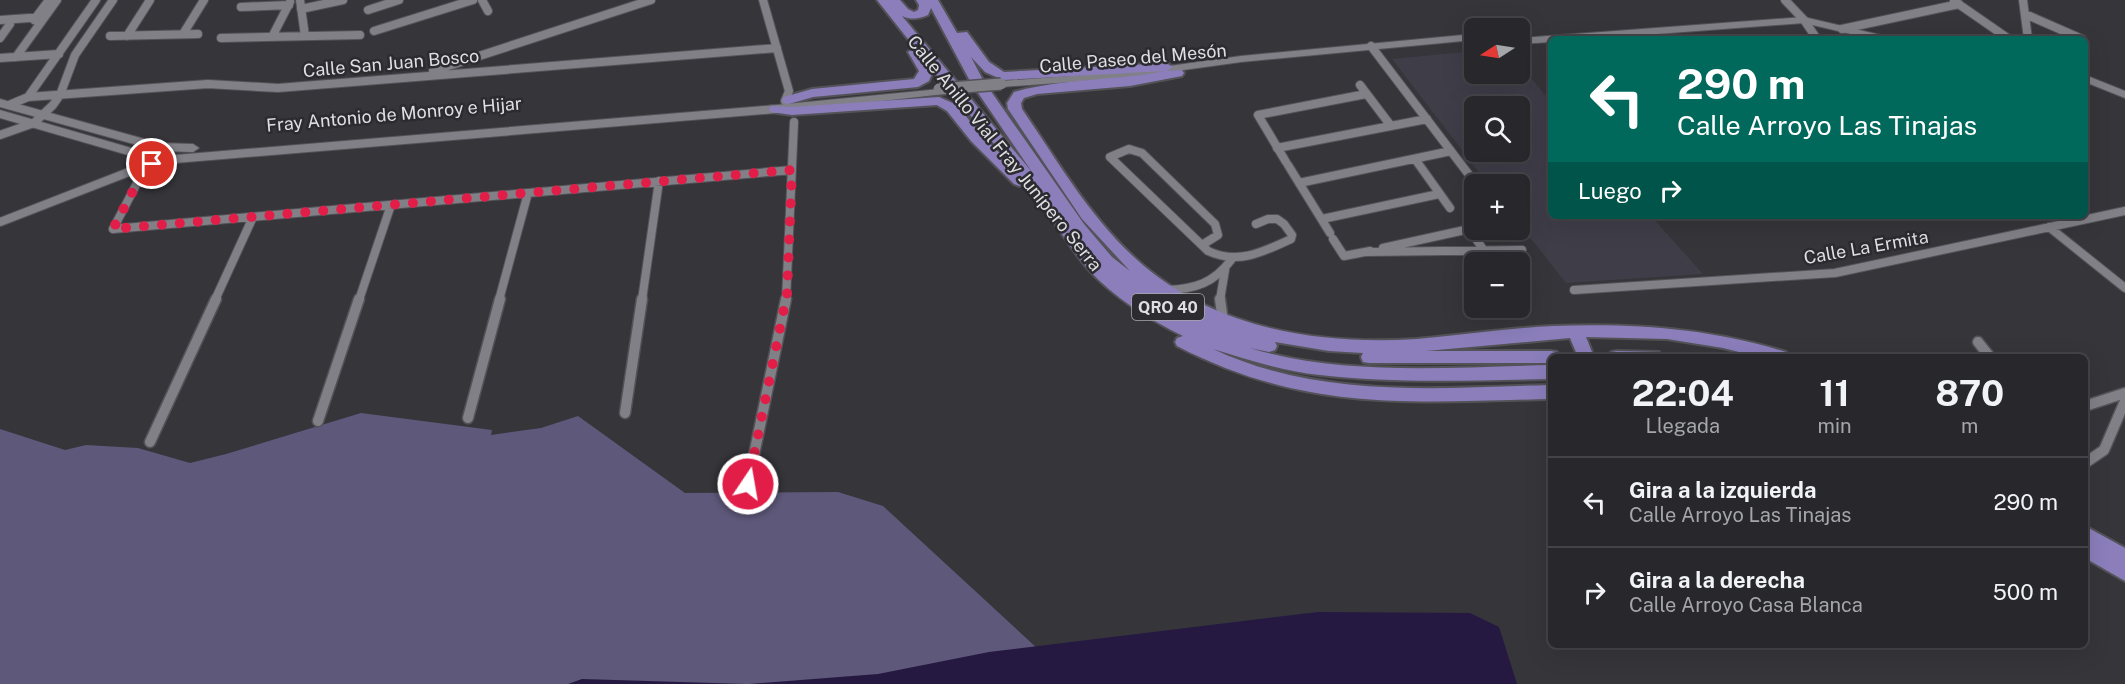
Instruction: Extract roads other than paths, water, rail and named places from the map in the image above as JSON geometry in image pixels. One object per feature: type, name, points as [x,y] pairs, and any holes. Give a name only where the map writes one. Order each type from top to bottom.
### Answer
[{"type":"highway","name":"Calle Anillo Vial Fray Junípero Serra","points":[[883,0],[1050,204],[1073,237],[1109,281],[1146,308],[1183,330],[1224,348],[1265,361],[1298,366],[1369,372],[1548,372]]},
{"type":"highway","points":[[893,0],[903,13],[913,16],[924,12],[925,4],[921,0]]},
{"type":"highway","name":"Calle Anillo Vial Fray Junípero Serra","points":[[934,3],[976,81],[1008,123],[1079,228],[1107,261],[1161,303],[1238,339],[1285,350],[1405,358],[1548,357]]},
{"type":"highway","points":[[934,3],[950,18],[986,67],[1002,82]]},
{"type":"highway","points":[[901,24],[925,66],[925,75],[921,81],[901,86],[812,93],[788,103],[792,111],[927,100],[946,103],[1073,237]]},
{"type":"highway","points":[[1175,70],[1130,82],[1037,90],[1005,96],[989,92],[988,82],[1002,82],[1175,70]]},
{"type":"highway","points":[[1019,94],[1014,103],[1015,109],[1104,237],[1138,271],[1193,307],[1223,321],[1275,337],[1314,344],[1359,347],[1399,346],[1485,337],[1659,332],[1702,336],[1769,354]]},
{"type":"highway","points":[[1008,123],[1060,174]]},
{"type":"highway","points":[[1109,281],[1167,334],[1219,360],[1299,385],[1382,394],[1548,392]]},
{"type":"highway","points":[[1577,335],[1585,354]]},
{"type":"highway","points":[[2088,536],[2125,558]]},
{"type":"highway","points":[[2088,551],[2125,572]]},
{"type":"main road","points":[[1530,34],[1804,20],[1872,36]]},
{"type":"main road","points":[[1560,36],[1592,32]]},
{"type":"main road","name":"Calle Paseo del Mesón","points":[[1175,70],[1374,50],[1464,38]]},
{"type":"main road","points":[[1530,40],[1548,38]]},
{"type":"main road","name":"Calle Paseo del Mesón","points":[[1374,50],[1464,46]]},
{"type":"main road","points":[[2088,79],[2125,95]]},
{"type":"main road","points":[[788,103],[940,90],[1002,82]]},
{"type":"main road","name":"Fray Antonio de Monroy e Hijar","points":[[3,107],[44,115],[159,153],[203,152],[788,103]]},
{"type":"main road","name":"Fray Antonio de Monroy e Hijar","points":[[3,107],[34,123],[146,162],[159,153]]},
{"type":"street","points":[[16,57],[49,0]]},
{"type":"street","points":[[0,25],[38,20],[57,0]]},
{"type":"street","points":[[28,97],[96,0]]},
{"type":"street","points":[[0,135],[34,123],[44,115],[60,95],[75,55],[113,0]]},
{"type":"street","points":[[127,36],[150,0]]},
{"type":"street","points":[[183,34],[204,0]]},
{"type":"street","points":[[300,0],[305,36]]},
{"type":"street","points":[[301,9],[343,0]]},
{"type":"street","points":[[368,10],[399,0]]},
{"type":"street","points":[[374,31],[460,2],[473,0]]},
{"type":"street","points":[[482,0],[488,11]]},
{"type":"street","points":[[419,76],[651,0]]},
{"type":"street","points":[[763,0],[789,91],[788,103]]},
{"type":"street","points":[[1785,0],[1804,20],[1815,36]]},
{"type":"street","points":[[2024,0],[2028,36]]},
{"type":"street","points":[[241,7],[290,2]]},
{"type":"street","points":[[272,37],[290,2]]},
{"type":"street","points":[[1842,29],[1956,2],[2005,36]]},
{"type":"street","points":[[2025,14],[2076,36]]},
{"type":"street","points":[[0,20],[38,20]]},
{"type":"street","points":[[0,38],[10,24]]},
{"type":"street","points":[[110,36],[198,34]]},
{"type":"street","points":[[221,38],[360,35]]},
{"type":"street","name":"Calle San Juan Bosco","points":[[3,107],[28,97],[208,84],[278,88],[777,48]]},
{"type":"street","points":[[1374,50],[1468,174]]},
{"type":"street","points":[[490,51],[486,61],[492,70]]},
{"type":"street","points":[[0,58],[59,54]]},
{"type":"street","points":[[1360,85],[1391,126]]},
{"type":"street","points":[[1366,94],[1258,115],[1344,256],[1464,231]]},
{"type":"street","points":[[1277,148],[1426,119]]},
{"type":"street","points":[[748,484],[787,294],[794,122]]},
{"type":"street","points":[[1202,245],[1218,236],[1215,224],[1142,153],[1129,149],[1110,157],[1202,245],[1216,256],[1231,260],[1246,259],[1291,239],[1292,235],[1288,229],[1277,218],[1269,217],[1256,224]]},
{"type":"street","points":[[1299,183],[1451,151]]},
{"type":"street","points":[[1415,159],[1450,208]]},
{"type":"street","points":[[146,162],[113,229],[792,170]]},
{"type":"street","points":[[0,222],[134,170],[146,162]]},
{"type":"street","points":[[625,413],[659,181]]},
{"type":"street","points":[[468,417],[528,193]]},
{"type":"street","points":[[1322,219],[1439,194]]},
{"type":"street","points":[[318,421],[391,205]]},
{"type":"street","name":"Calle La Ermita","points":[[1574,290],[1835,273],[2124,213]]},
{"type":"street","points":[[150,442],[253,217]]},
{"type":"street","points":[[2049,227],[2125,288]]},
{"type":"street","points":[[1478,240],[1485,252],[1522,250]]},
{"type":"street","points":[[1365,252],[1464,252]]},
{"type":"street","points":[[1223,321],[1220,297],[1225,270],[1231,260]]},
{"type":"street","points":[[1165,290],[1199,288],[1225,270]]},
{"type":"street","points":[[1978,342],[1988,354]]},
{"type":"street","points":[[2088,405],[2125,393]]},
{"type":"street","points":[[2088,461],[2104,450],[2125,402]]}]
